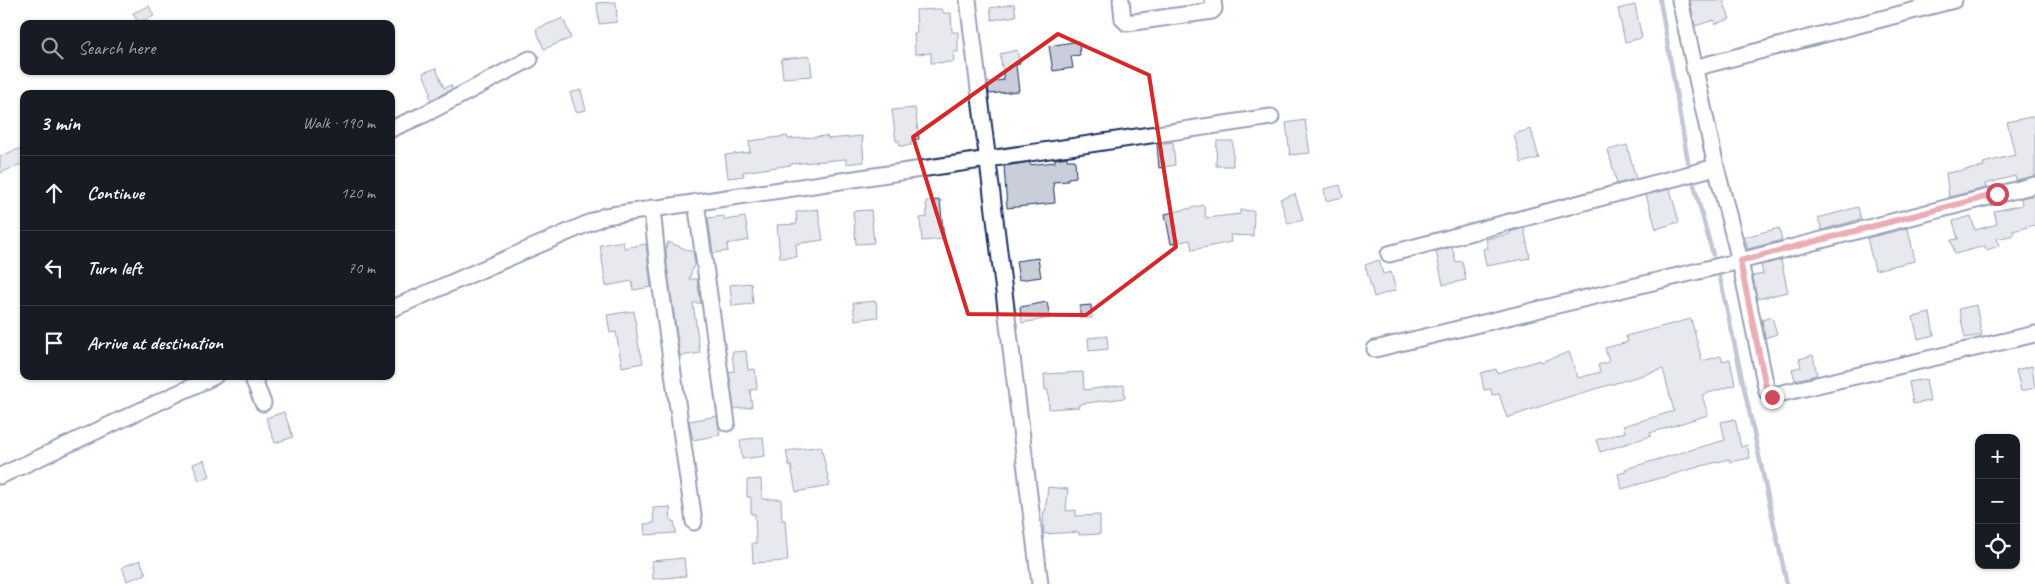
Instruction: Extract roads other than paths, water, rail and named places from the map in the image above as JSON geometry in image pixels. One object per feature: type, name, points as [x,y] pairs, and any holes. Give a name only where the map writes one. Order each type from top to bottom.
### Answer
[{"type":"street","points":[[968,0],[1040,584]]},
{"type":"street","points":[[1121,0],[1124,19],[1127,23],[1212,11],[1214,9],[1212,0]]},
{"type":"street","points":[[1680,0],[1716,167],[1740,261],[1767,392],[1772,397],[2035,334]]},
{"type":"street","points":[[1694,68],[1954,0]]},
{"type":"street","points":[[395,127],[425,114],[530,59]]},
{"type":"street","points":[[395,307],[592,220],[605,216],[1271,117]]},
{"type":"street","points":[[1389,254],[1716,167]]},
{"type":"street","points":[[1375,349],[1740,261],[2035,185]]},
{"type":"street","points":[[696,202],[727,423]]},
{"type":"street","points":[[652,208],[658,267],[694,522]]},
{"type":"street","points":[[0,476],[206,380]]},
{"type":"street","points":[[254,380],[263,403]]},
{"type":"waterway","points":[[1660,0],[1688,162]]},
{"type":"waterway","points":[[1694,185],[1713,255]]},
{"type":"waterway","points":[[1720,278],[1787,584]]}]
